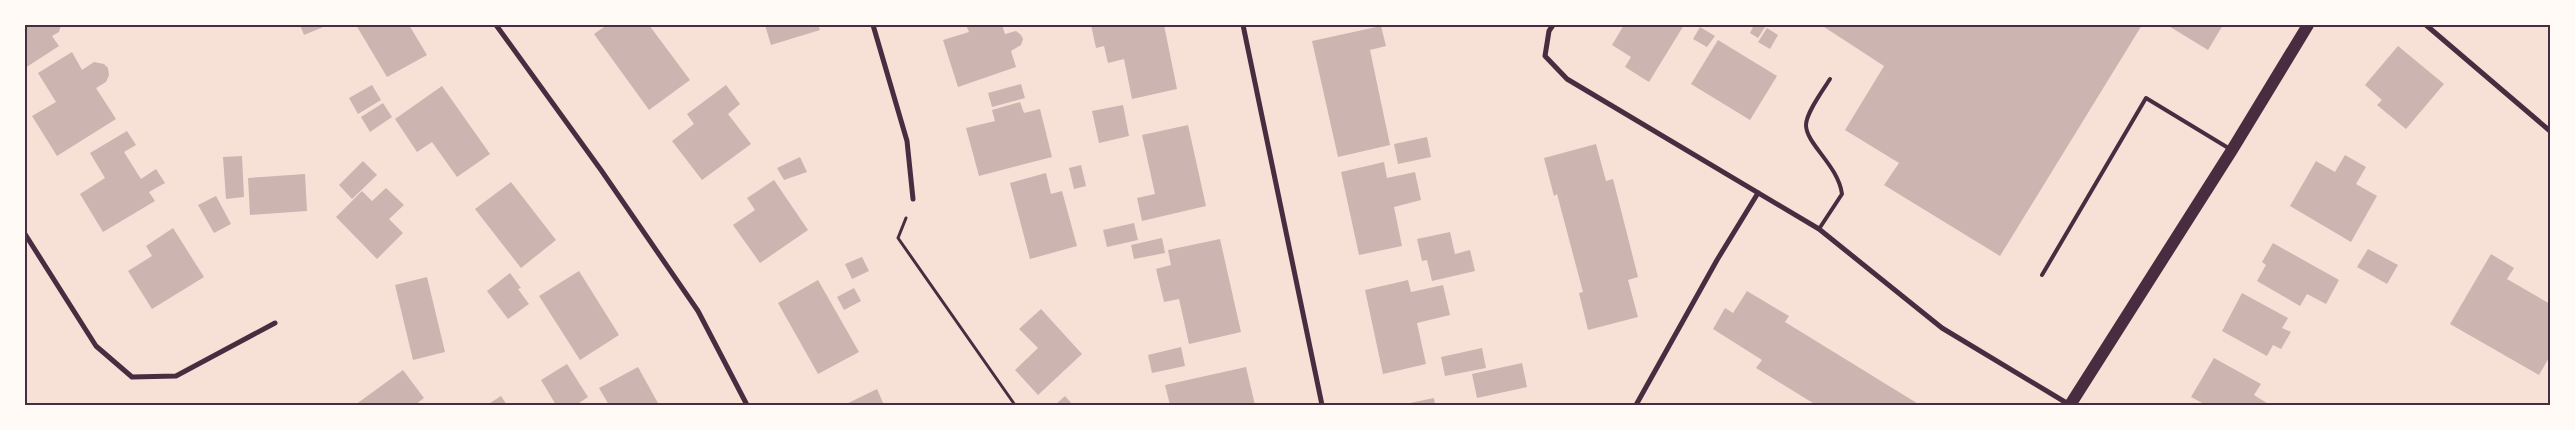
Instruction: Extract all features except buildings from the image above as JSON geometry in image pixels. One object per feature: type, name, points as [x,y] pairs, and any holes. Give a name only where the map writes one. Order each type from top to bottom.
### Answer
[{"type":"main road","points":[[2070,405],[2232,150],[2308,25]]},
{"type":"street","points":[[496,25],[601,170],[698,311],[747,405]]},
{"type":"street","points":[[873,25],[907,141],[913,199]]},
{"type":"street","points":[[1244,25],[1322,405]]},
{"type":"street","points":[[1553,25],[1549,31],[1545,56],[1567,79],[1819,229],[1942,328],[2070,405]]},
{"type":"street","points":[[2426,25],[2550,131]]},
{"type":"street","points":[[1636,405],[1717,260],[1758,193]]},
{"type":"street","points":[[25,234],[96,346],[132,377],[176,376],[275,323]]},
{"type":"lane","points":[[1819,229],[1842,194],[1841,182],[1834,168],[1810,139],[1806,124],[1815,103],[1830,79]]},
{"type":"lane","points":[[2042,275],[2146,98],[2232,150]]},
{"type":"path","points":[[913,199],[898,238],[1015,405]]}]
